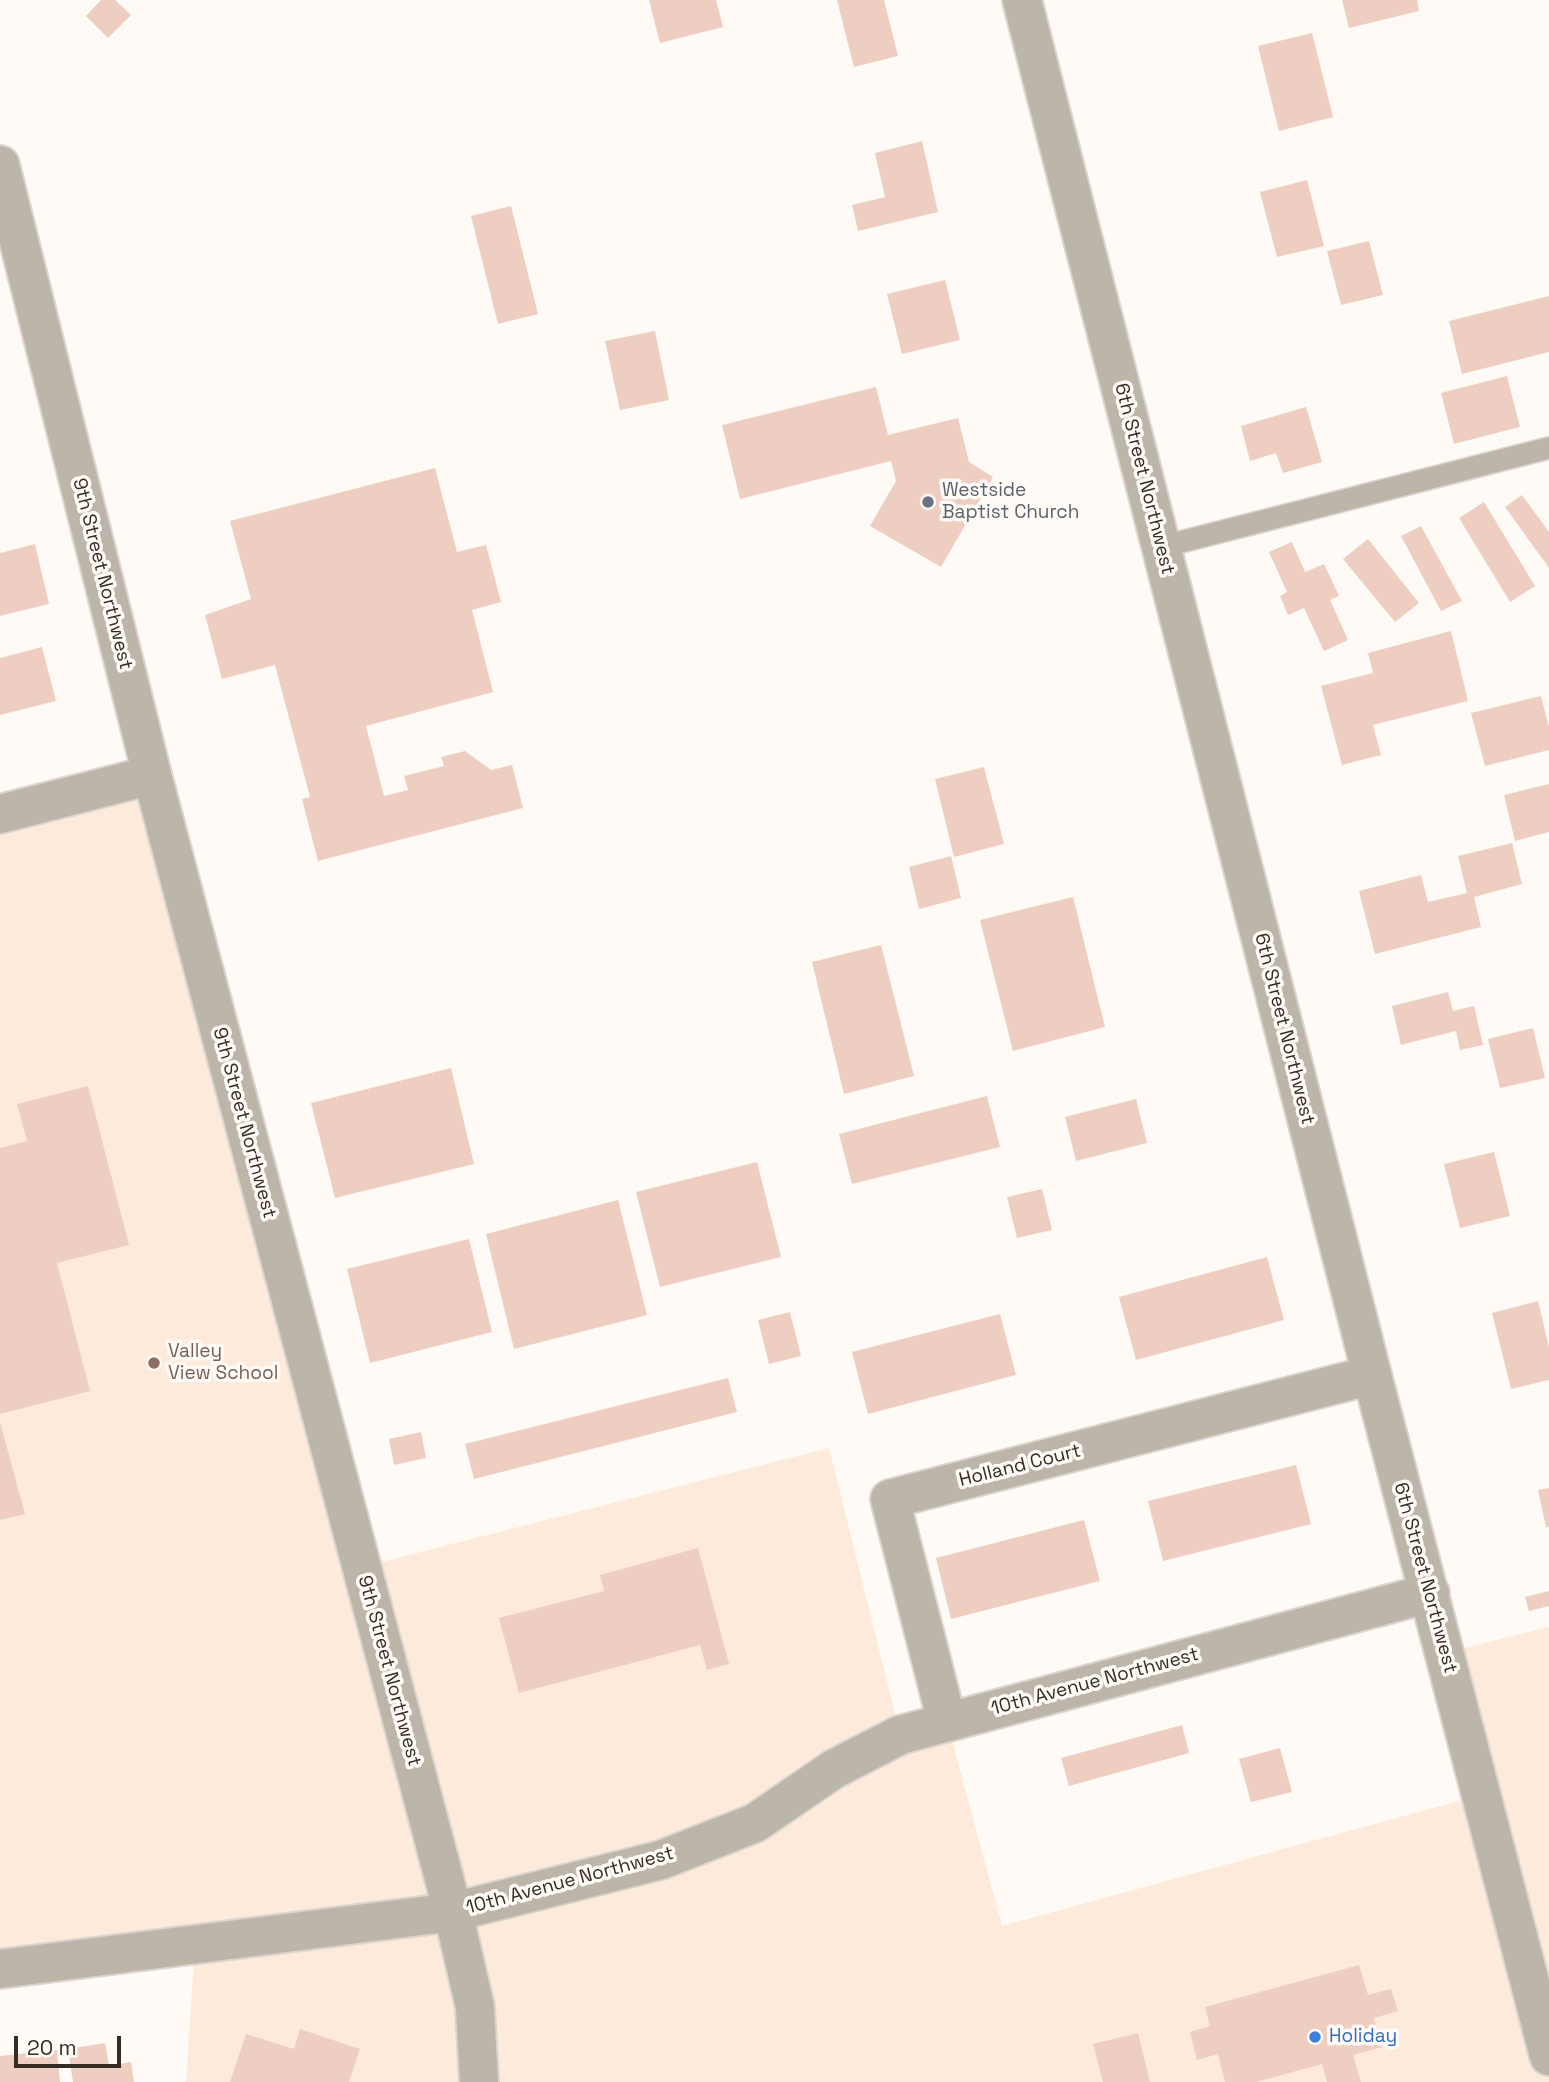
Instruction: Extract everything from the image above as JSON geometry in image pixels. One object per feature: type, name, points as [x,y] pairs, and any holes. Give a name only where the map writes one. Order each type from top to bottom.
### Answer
[{"type":"street","name":"6th Street Northwest","points":[[1023,0],[1372,1375],[1549,2056]]},
{"type":"street","name":"9th Street Northwest","points":[[0,165],[7,219],[453,1912],[475,2007],[478,2082]]},
{"type":"street","points":[[0,814],[152,775]]},
{"type":"street","name":"Holland Court","points":[[947,1722],[890,1499],[1372,1375]]},
{"type":"street","name":"10th Avenue Northwest","points":[[0,1969],[453,1912],[662,1860],[755,1823],[834,1769],[900,1735],[1430,1593]]},
{"type":"lane","points":[[1161,547],[1549,447]]},
{"type":"shaded area","points":[[152,775],[362,1567],[829,1448],[900,1734],[947,1722],[1002,1926],[1481,1795],[1445,1653],[1549,1627],[1549,2082],[186,2082],[195,1945],[0,1969],[0,814]]},
{"type":"building","points":[[101,0],[115,0],[131,15],[108,38],[86,16]]},
{"type":"building","points":[[649,0],[716,0],[723,27],[660,43]]},
{"type":"building","points":[[837,0],[884,0],[898,56],[854,67]]},
{"type":"building","points":[[1342,0],[1417,0],[1419,11],[1349,28]]},
{"type":"building","points":[[1312,33],[1333,117],[1279,131],[1258,46]]},
{"type":"building","points":[[922,141],[938,212],[858,231],[852,205],[885,197],[875,153]]},
{"type":"building","points":[[1307,180],[1324,246],[1277,257],[1260,192]]},
{"type":"building","points":[[511,206],[538,314],[498,324],[471,216]]},
{"type":"building","points":[[1369,241],[1383,295],[1341,305],[1327,251]]},
{"type":"building","points":[[945,280],[960,340],[902,354],[887,294]]},
{"type":"building","points":[[1549,296],[1549,352],[1462,374],[1449,321]]},
{"type":"building","points":[[655,331],[669,400],[620,410],[605,341]]},
{"type":"building","points":[[1507,376],[1520,427],[1454,444],[1441,393]]},
{"type":"building","points":[[876,387],[888,435],[958,418],[969,462],[993,477],[941,567],[870,526],[896,481],[891,461],[740,499],[722,425]]},
{"type":"building","points":[[1306,407],[1322,462],[1283,473],[1276,453],[1250,461],[1241,426]]},
{"type":"building","points":[[435,468],[457,552],[486,545],[501,602],[472,610],[493,692],[366,726],[384,796],[408,790],[404,776],[444,766],[441,757],[465,751],[491,770],[512,765],[523,808],[318,861],[302,799],[310,797],[275,665],[222,679],[205,615],[251,599],[230,521]]},
{"type":"building","points":[[1522,495],[1549,532],[1549,568],[1505,507]]},
{"type":"building","points":[[1484,502],[1535,586],[1510,602],[1459,518]]},
{"type":"building","points":[[1421,526],[1462,601],[1441,611],[1401,536]]},
{"type":"building","points":[[1368,539],[1419,603],[1395,622],[1343,559]]},
{"type":"building","points":[[1292,542],[1305,572],[1324,564],[1339,596],[1330,600],[1348,640],[1324,651],[1304,608],[1288,615],[1280,596],[1287,592],[1269,552]]},
{"type":"building","points":[[35,544],[49,604],[0,616],[0,553]]},
{"type":"building","points":[[1451,631],[1468,701],[1373,725],[1381,755],[1342,765],[1321,686],[1373,673],[1368,653]]},
{"type":"building","points":[[42,647],[56,701],[0,715],[0,658]]},
{"type":"building","points":[[1541,696],[1549,727],[1549,750],[1485,766],[1471,713]]},
{"type":"building","points":[[984,767],[1004,844],[954,857],[935,779]]},
{"type":"building","points":[[1549,784],[1549,832],[1515,841],[1504,795]]},
{"type":"building","points":[[1512,843],[1522,884],[1474,897],[1481,927],[1375,954],[1359,891],[1421,875],[1428,902],[1467,893],[1458,856]]},
{"type":"building","points":[[951,856],[961,898],[919,909],[909,867]]},
{"type":"building","points":[[1073,897],[1105,1027],[1013,1051],[980,920]]},
{"type":"building","points":[[881,945],[914,1076],[844,1094],[812,962]]},
{"type":"building","points":[[1448,992],[1453,1011],[1474,1006],[1483,1045],[1460,1050],[1456,1031],[1401,1045],[1392,1006]]},
{"type":"building","points":[[1533,1028],[1545,1078],[1500,1088],[1488,1039]]},
{"type":"building","points":[[451,1068],[474,1164],[335,1198],[311,1103]]},
{"type":"building","points":[[88,1086],[129,1245],[57,1263],[90,1391],[0,1414],[0,1148],[27,1141],[17,1104]]},
{"type":"building","points":[[987,1096],[1000,1147],[852,1184],[839,1134]]},
{"type":"building","points":[[1136,1099],[1147,1143],[1076,1161],[1065,1117]]},
{"type":"building","points":[[1494,1152],[1510,1216],[1460,1228],[1444,1164]]},
{"type":"building","points":[[757,1162],[781,1257],[660,1287],[636,1192]]},
{"type":"building","points":[[1042,1189],[1052,1230],[1017,1238],[1007,1197]]},
{"type":"building","points":[[618,1200],[647,1315],[514,1349],[486,1234]]},
{"type":"building","points":[[469,1239],[492,1332],[370,1363],[347,1269]]},
{"type":"building","points":[[1267,1257],[1284,1320],[1136,1360],[1119,1297]]},
{"type":"building","points":[[1538,1301],[1549,1347],[1549,1380],[1511,1389],[1492,1313]]},
{"type":"building","points":[[790,1312],[801,1356],[769,1364],[758,1320]]},
{"type":"building","points":[[1000,1314],[1016,1375],[868,1414],[852,1352]]},
{"type":"building","points":[[728,1378],[737,1412],[474,1479],[465,1444]]},
{"type":"building","points":[[0,1422],[25,1514],[0,1520]]},
{"type":"building","points":[[421,1432],[426,1458],[394,1465],[389,1439]]},
{"type":"building","points":[[1296,1465],[1311,1524],[1163,1561],[1148,1501]]},
{"type":"building","points":[[1549,1488],[1549,1527],[1546,1527],[1538,1490]]},
{"type":"building","points":[[1084,1520],[1100,1581],[951,1619],[936,1558]]},
{"type":"building","points":[[698,1548],[729,1664],[707,1670],[700,1645],[519,1693],[499,1618],[604,1591],[600,1575]]},
{"type":"building","points":[[1549,1591],[1549,1606],[1529,1611],[1525,1597]]},
{"type":"building","points":[[1182,1725],[1189,1753],[1069,1786],[1061,1758]]},
{"type":"building","points":[[1280,1748],[1292,1792],[1251,1802],[1239,1759]]},
{"type":"building","points":[[1359,1965],[1368,1995],[1391,1989],[1398,2011],[1374,2018],[1382,2047],[1353,2055],[1361,2082],[1327,2082],[1322,2064],[1256,2082],[1225,2082],[1218,2054],[1197,2060],[1190,2032],[1210,2026],[1205,2007]]},
{"type":"building","points":[[300,2029],[360,2049],[349,2082],[230,2082],[246,2034],[294,2049]]},
{"type":"building","points":[[1138,2033],[1150,2082],[1103,2082],[1093,2044]]},
{"type":"building","points":[[105,2043],[109,2066],[131,2062],[134,2082],[73,2082],[68,2049]]},
{"type":"building","points":[[57,2050],[60,2082],[0,2082],[0,2056]]},
{"type":"place","name":"Westside Baptist Church","points":[[928,502]]},
{"type":"place","name":"Valley View School","points":[[154,1363]]},
{"type":"place","name":"Holiday","points":[[1315,2037]]}]
